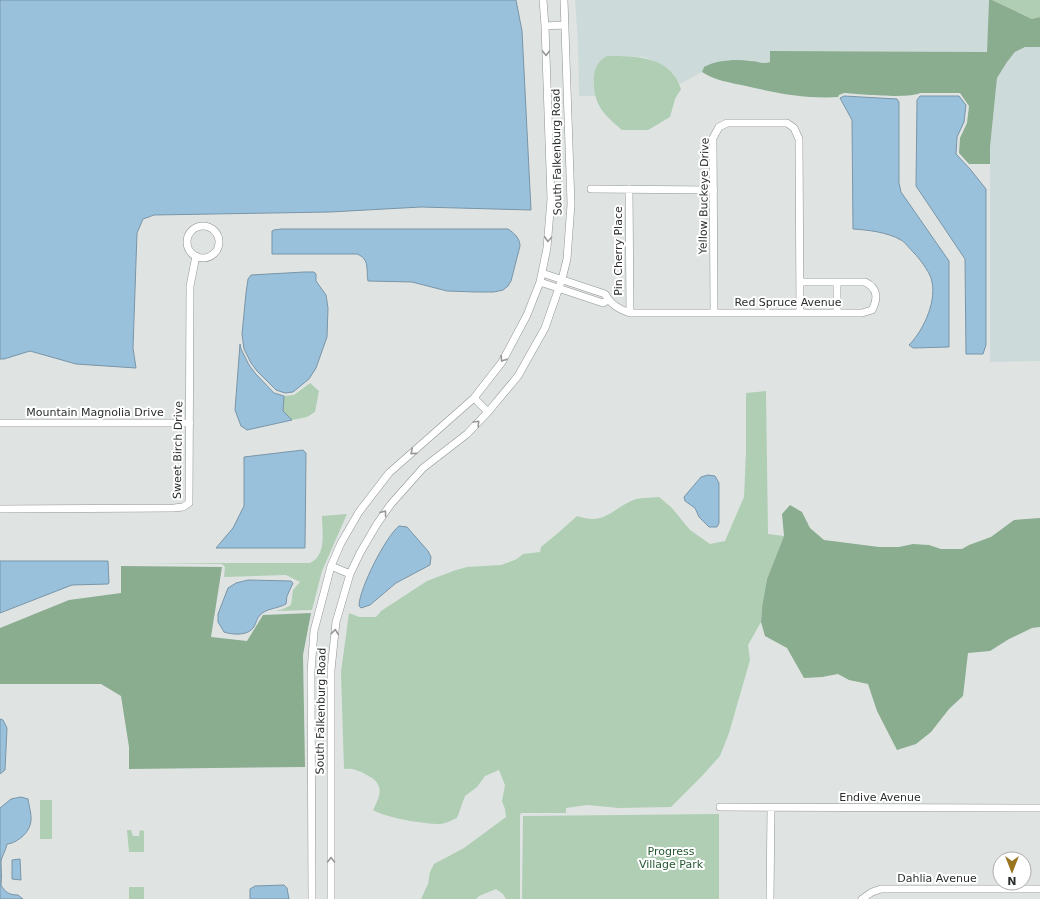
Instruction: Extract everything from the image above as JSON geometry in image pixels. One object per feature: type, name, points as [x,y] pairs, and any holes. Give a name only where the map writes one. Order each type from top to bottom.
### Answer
[{"type":"street","name":"South Falkenburg Road","points":[[312,899],[311,672],[314,631],[331,566],[341,543],[359,512],[389,473],[474,398],[502,362],[527,315],[540,282],[547,248],[551,199],[543,0]]},
{"type":"street","name":"South Falkenburg Road","points":[[331,899],[331,670],[336,622],[350,574],[376,524],[391,504],[423,468],[467,434],[488,412],[518,376],[545,328],[562,279],[567,259],[571,204],[564,0]]},
{"type":"street","points":[[545,26],[565,25]]},
{"type":"street","name":"Yellow Buckeye Drive","points":[[714,313],[713,138],[719,127],[727,124],[788,124],[794,128],[799,139],[800,313]]},
{"type":"street","points":[[591,189],[714,190]]},
{"type":"street","name":"Pin Cherry Place","points":[[629,189],[630,313]]},
{"type":"street","points":[[200,226],[205,226],[215,230],[219,239],[218,249],[211,256],[201,258],[196,256],[192,253],[187,243],[190,232],[200,226]]},
{"type":"street","name":"Sweet Birch Drive","points":[[0,509],[174,508],[183,507],[189,503],[190,286],[196,256]]},
{"type":"street","name":"Red Spruce Avenue","points":[[542,273],[605,294],[608,300],[617,309],[630,313],[862,313],[872,310],[876,302],[876,292],[871,285],[865,282],[800,282]]},
{"type":"street","name":"Red Spruce Avenue","points":[[540,282],[603,303],[608,300]]},
{"type":"street","points":[[836,313],[837,282]]},
{"type":"street","points":[[591,298],[594,290]]},
{"type":"street","points":[[474,398],[488,412]]},
{"type":"street","name":"Mountain Magnolia Drive","points":[[0,423],[190,423]]},
{"type":"street","points":[[331,566],[350,574]]},
{"type":"street","name":"Endive Avenue","points":[[720,807],[1040,808]]},
{"type":"street","points":[[770,808],[770,899]]},
{"type":"street","name":"Dahlia Avenue","points":[[862,899],[872,892],[881,889],[1040,889]]},
{"type":"shaded area","points":[[575,0],[989,0],[987,52],[770,51],[770,62],[766,64],[750,60],[727,61],[704,67],[702,72],[680,84],[673,73],[656,62],[644,57],[607,56],[596,66],[593,83],[596,96],[579,96],[578,42]]},
{"type":"shaded area","points":[[1025,47],[1040,47],[1040,361],[990,362],[990,147],[997,78],[1007,62],[1016,52]]},
{"type":"green space","points":[[989,0],[992,0],[1032,19],[1040,17],[1040,47],[1025,47],[1015,52],[997,78],[990,147],[990,164],[969,164],[959,153],[960,138],[967,123],[969,106],[960,93],[920,93],[906,96],[896,96],[844,93],[838,97],[803,96],[768,91],[729,82],[717,79],[702,72],[704,67],[709,65],[733,60],[768,63],[770,62],[770,51],[987,52]]},
{"type":"green space","points":[[992,0],[1040,0],[1040,17],[1032,19]]},
{"type":"green space","points":[[607,56],[651,60],[661,64],[669,70],[676,78],[681,89],[675,99],[670,117],[648,130],[622,130],[610,120],[598,103],[594,91],[594,73],[596,67]]},
{"type":"green space","points":[[310,383],[319,391],[315,412],[307,417],[292,420],[283,411],[284,396],[294,395]]},
{"type":"green space","points":[[766,391],[768,534],[784,536],[767,579],[761,622],[748,645],[750,660],[729,733],[720,756],[671,807],[619,808],[587,805],[566,808],[566,813],[521,813],[520,899],[506,899],[503,894],[496,889],[479,896],[476,899],[421,899],[428,884],[430,872],[434,864],[464,848],[506,817],[502,801],[505,785],[499,770],[485,776],[477,787],[465,796],[457,818],[442,824],[405,820],[387,816],[373,810],[380,789],[376,781],[360,771],[344,769],[341,672],[349,613],[359,617],[376,617],[381,611],[427,581],[467,567],[501,565],[517,559],[523,554],[540,552],[541,547],[577,516],[594,519],[600,518],[631,501],[638,499],[659,497],[672,508],[690,530],[710,544],[725,541],[744,497],[746,393]]},
{"type":"green space","points":[[790,505],[802,512],[810,528],[824,540],[879,547],[899,547],[913,544],[929,545],[941,549],[962,549],[991,537],[1014,520],[1040,518],[1040,627],[1032,628],[1009,639],[990,651],[968,653],[963,696],[949,709],[931,732],[916,744],[897,750],[877,711],[868,684],[849,680],[838,674],[804,678],[787,648],[765,636],[761,622],[767,579],[784,536],[782,514]]},
{"type":"green space","points":[[347,514],[322,571],[312,610],[275,611],[291,605],[293,590],[300,582],[286,575],[224,577],[225,567],[222,564],[139,563],[310,563],[319,555],[321,549],[323,536],[322,516]]},
{"type":"green space","points":[[121,566],[222,567],[211,637],[247,641],[263,615],[311,613],[303,655],[305,767],[129,769],[129,747],[121,696],[101,684],[0,684],[0,628],[69,600],[121,593]]},
{"type":"green space","points":[[40,800],[52,800],[52,839],[40,839]]},
{"type":"green space","name":"Progress Village Park","points":[[719,814],[719,899],[522,899],[523,816]]},
{"type":"green space","points":[[127,830],[131,830],[133,836],[139,836],[140,830],[144,831],[144,852],[129,852]]},
{"type":"green space","points":[[129,887],[144,887],[144,899],[129,899]]},
{"type":"water","points":[[0,0],[516,0],[522,31],[531,210],[421,207],[330,212],[154,215],[143,219],[137,233],[133,348],[136,368],[76,364],[30,351],[0,359]]},
{"type":"water","points":[[844,96],[897,99],[899,102],[899,183],[901,192],[949,261],[949,347],[913,348],[909,345],[915,339],[924,323],[933,295],[931,278],[926,268],[918,258],[904,242],[896,237],[877,232],[853,229],[852,120],[840,98]]},
{"type":"water","points":[[920,96],[959,96],[966,105],[964,122],[957,137],[956,154],[986,189],[986,345],[983,354],[966,354],[965,259],[916,186],[917,100]]},
{"type":"water","points":[[281,229],[508,229],[518,238],[520,246],[511,281],[503,290],[494,292],[447,291],[412,282],[368,281],[366,262],[357,254],[272,254],[272,231]]},
{"type":"water","points":[[314,272],[316,274],[316,281],[326,295],[328,308],[327,337],[316,368],[309,379],[293,392],[285,393],[276,390],[257,371],[244,349],[242,334],[248,279],[251,275]]},
{"type":"water","points":[[240,344],[249,365],[255,373],[274,393],[284,396],[283,411],[292,420],[247,430],[241,426],[235,410]]},
{"type":"water","points":[[303,450],[306,453],[305,548],[216,548],[233,528],[244,506],[244,457]]},
{"type":"water","points":[[708,475],[715,476],[719,483],[719,523],[717,527],[709,527],[699,517],[695,508],[685,501],[684,497],[701,477]]},
{"type":"water","points":[[399,526],[407,527],[428,551],[431,557],[430,565],[396,583],[370,605],[361,608],[359,606],[360,598],[374,563],[387,540]]},
{"type":"water","points":[[0,561],[108,561],[109,583],[72,585],[0,613]]},
{"type":"water","points":[[248,580],[291,581],[293,583],[287,596],[286,604],[263,613],[259,616],[251,630],[240,634],[224,632],[218,622],[218,614],[228,588],[236,583]]},
{"type":"water","points":[[0,719],[3,720],[7,728],[5,770],[0,774]]},
{"type":"water","points":[[21,797],[28,799],[31,822],[27,832],[21,838],[7,844],[1,861],[1,885],[8,893],[18,895],[23,899],[0,899],[0,808],[11,799]]},
{"type":"water","points":[[20,859],[21,880],[12,879],[12,860]]},
{"type":"water","points":[[284,885],[287,888],[289,899],[250,899],[250,889],[255,886]]}]
